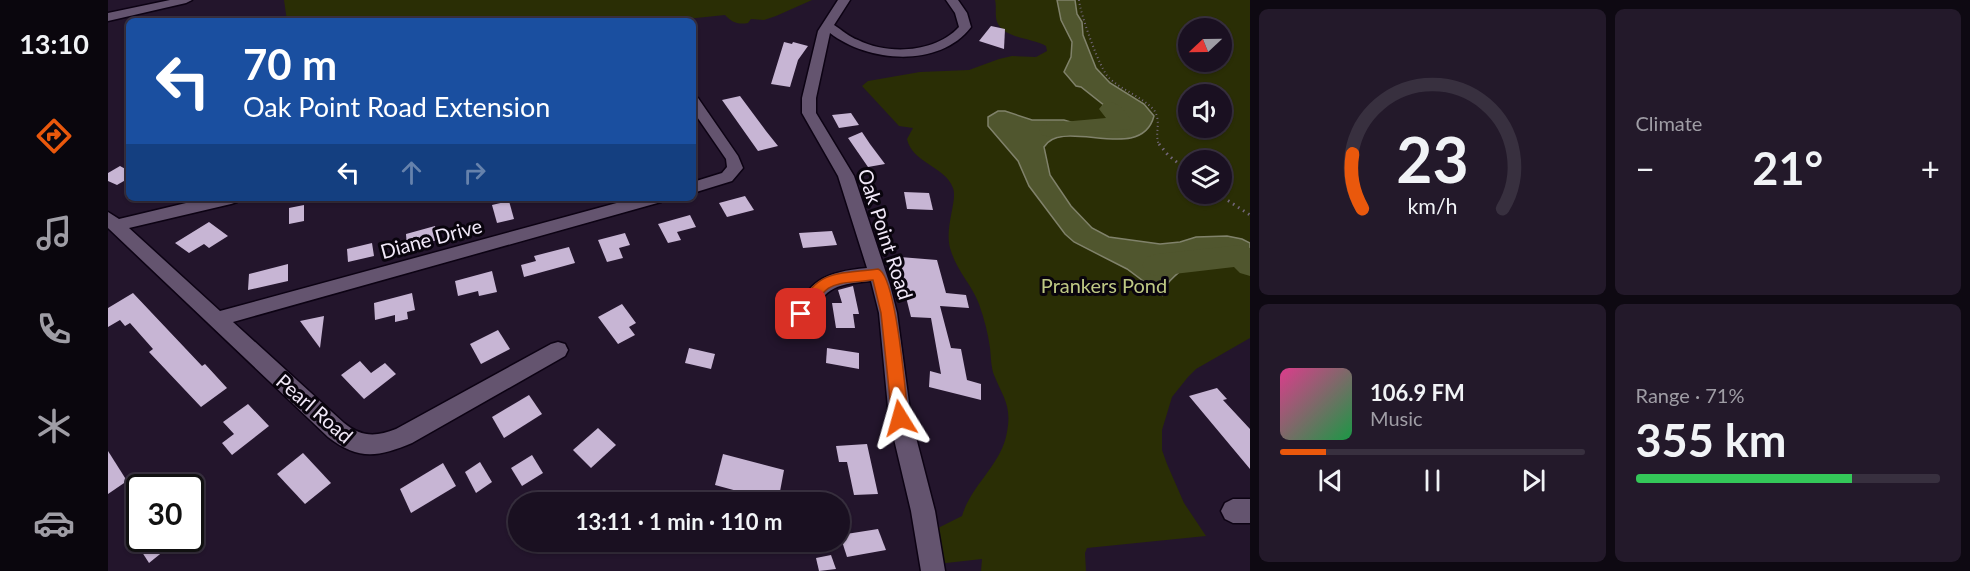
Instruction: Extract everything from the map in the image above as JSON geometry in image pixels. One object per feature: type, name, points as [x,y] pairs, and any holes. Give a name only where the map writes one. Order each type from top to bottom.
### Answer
[{"type":"street","points":[[108,17],[186,0]]},
{"type":"street","points":[[844,0],[827,25],[854,44],[873,50],[901,52],[933,49],[952,40],[965,27],[962,13],[952,0]]},
{"type":"street","points":[[164,5],[164,18]]},
{"type":"street","name":"Oak Point Road","points":[[827,25],[809,98],[809,113],[846,176],[878,274],[888,313],[900,418],[923,511],[933,571]]},
{"type":"street","points":[[696,105],[733,159],[735,168],[732,175],[696,187]]},
{"type":"street","points":[[112,221],[215,201]]},
{"type":"street","name":"Diane Drive","points":[[218,319],[645,201]]},
{"type":"street","name":"Pearl Road","points":[[112,221],[336,430],[358,445],[381,444],[404,436],[558,350]]},
{"type":"street","points":[[799,319],[816,290],[828,280],[878,274]]},
{"type":"path","points":[[1079,0],[1081,16],[1093,40],[1094,55],[1100,69],[1112,81],[1147,104],[1158,116],[1157,141],[1165,152],[1178,163]]},
{"type":"path","points":[[1232,203],[1250,215]]},
{"type":"green space","points":[[284,0],[812,0],[776,16],[764,20],[751,19],[748,23],[741,24],[725,15],[696,18],[287,18]]},
{"type":"green space","name":"Prankers Pond","points":[[995,0],[1250,0],[1250,338],[1196,369],[1188,377],[1172,397],[1162,430],[1162,450],[1167,464],[1184,503],[1206,536],[1087,548],[1086,571],[981,571],[982,559],[937,564],[932,531],[962,516],[972,494],[1004,444],[1008,423],[1007,408],[993,372],[988,337],[979,304],[957,265],[949,243],[949,225],[954,200],[953,188],[943,174],[915,154],[910,147],[907,139],[913,128],[899,126],[862,86],[868,81],[920,72],[969,70],[999,59],[1012,56],[1036,57],[1047,51],[1046,46],[1040,43],[1007,33],[998,24]]},
{"type":"shaded area","points":[[1057,0],[1075,0],[1077,14],[1082,22],[1083,35],[1096,68],[1110,83],[1144,104],[1154,116],[1146,130],[1134,137],[1118,139],[1067,136],[1053,139],[1044,147],[1050,175],[1071,206],[1092,228],[1109,237],[1160,244],[1180,242],[1196,237],[1227,236],[1242,239],[1250,243],[1250,261],[1223,251],[1208,253],[1175,276],[1162,295],[1127,269],[1074,242],[1065,234],[1029,186],[1018,161],[988,126],[988,117],[998,111],[1005,111],[1032,120],[1064,120],[1087,127],[1102,126],[1113,118],[1110,110],[1081,87],[1076,86],[1064,72],[1071,57],[1072,42],[1061,20]]},
{"type":"building","points":[[991,26],[1005,29],[1004,49],[979,41]]},
{"type":"building","points":[[784,42],[808,46],[798,60],[790,87],[771,84]]},
{"type":"building","points":[[740,96],[778,146],[758,151],[722,100]]},
{"type":"building","points":[[851,113],[859,125],[839,128],[832,115]]},
{"type":"building","points":[[862,132],[885,164],[868,167],[848,138]]},
{"type":"building","points":[[120,166],[126,169],[126,180],[117,185],[108,181],[108,173]]},
{"type":"building","points":[[904,192],[929,193],[933,210],[907,209]]},
{"type":"building","points":[[745,196],[754,210],[727,217],[719,203]]},
{"type":"building","points":[[509,201],[514,219],[497,223],[492,205]]},
{"type":"building","points":[[304,205],[304,221],[289,224],[289,208]]},
{"type":"building","points":[[690,215],[696,227],[677,232],[681,240],[668,243],[658,224]]},
{"type":"building","points":[[209,222],[228,236],[209,248],[204,244],[189,253],[175,243]]},
{"type":"building","points":[[435,226],[438,240],[407,247],[406,234]]},
{"type":"building","points":[[832,231],[837,245],[803,248],[799,233]]},
{"type":"building","points":[[625,233],[630,245],[619,248],[623,258],[607,262],[598,240]]},
{"type":"building","points":[[372,243],[374,256],[348,262],[347,249]]},
{"type":"building","points":[[569,247],[575,263],[524,277],[521,265],[536,261],[534,256]]},
{"type":"building","points":[[900,257],[937,260],[946,293],[966,295],[969,308],[940,306],[951,348],[961,349],[967,380],[981,384],[981,400],[929,387],[930,371],[941,374],[931,318],[911,317]]},
{"type":"building","points":[[288,264],[288,281],[248,290],[249,274]]},
{"type":"building","points":[[492,271],[497,292],[479,296],[478,291],[458,296],[455,281]]},
{"type":"building","points":[[853,286],[859,314],[853,314],[855,328],[836,328],[832,303],[842,303],[838,290]]},
{"type":"building","points":[[133,293],[202,366],[205,364],[227,388],[201,407],[149,352],[153,349],[130,323],[125,326],[120,320],[108,327],[108,308]]},
{"type":"building","points":[[412,293],[415,310],[407,312],[408,319],[395,322],[395,315],[375,320],[374,303]]},
{"type":"building","points":[[622,304],[636,323],[629,327],[635,335],[618,344],[598,317]]},
{"type":"building","points":[[324,316],[320,348],[300,321]]},
{"type":"building","points":[[498,330],[510,349],[481,364],[470,344]]},
{"type":"building","points":[[689,348],[715,354],[711,369],[685,363]]},
{"type":"building","points":[[827,348],[859,353],[859,369],[826,363]]},
{"type":"building","points":[[360,361],[371,373],[385,363],[396,374],[364,399],[341,375]]},
{"type":"building","points":[[1217,388],[1227,399],[1223,400],[1250,429],[1250,469],[1189,396]]},
{"type":"building","points":[[529,395],[542,414],[504,438],[492,417]]},
{"type":"building","points":[[248,404],[269,426],[232,455],[222,443],[234,434],[223,422]]},
{"type":"building","points":[[598,428],[616,445],[591,468],[573,450]]},
{"type":"building","points":[[867,444],[878,494],[854,495],[847,462],[839,462],[836,446]]},
{"type":"building","points":[[108,451],[126,482],[108,494]]},
{"type":"building","points":[[303,453],[331,483],[305,504],[277,474]]},
{"type":"building","points":[[723,454],[784,470],[780,492],[741,492],[715,485]]},
{"type":"building","points":[[532,455],[543,473],[522,486],[511,468]]},
{"type":"building","points":[[480,462],[492,482],[476,493],[465,472]]},
{"type":"building","points":[[443,463],[456,486],[411,513],[400,489]]},
{"type":"building","points":[[878,529],[886,550],[847,557],[845,552],[850,552],[850,533]]},
{"type":"building","points":[[142,552],[163,552],[149,563]]},
{"type":"building","points":[[831,555],[836,569],[819,571],[816,558]]},
{"type":"waterway","points":[[1051,130],[1122,124],[1111,109]]},
{"type":"waterway","points":[[1157,265],[1240,256],[1250,265]]},
{"type":"route","points":[[801,314],[816,290],[828,280],[878,274],[888,313],[900,418]]}]
